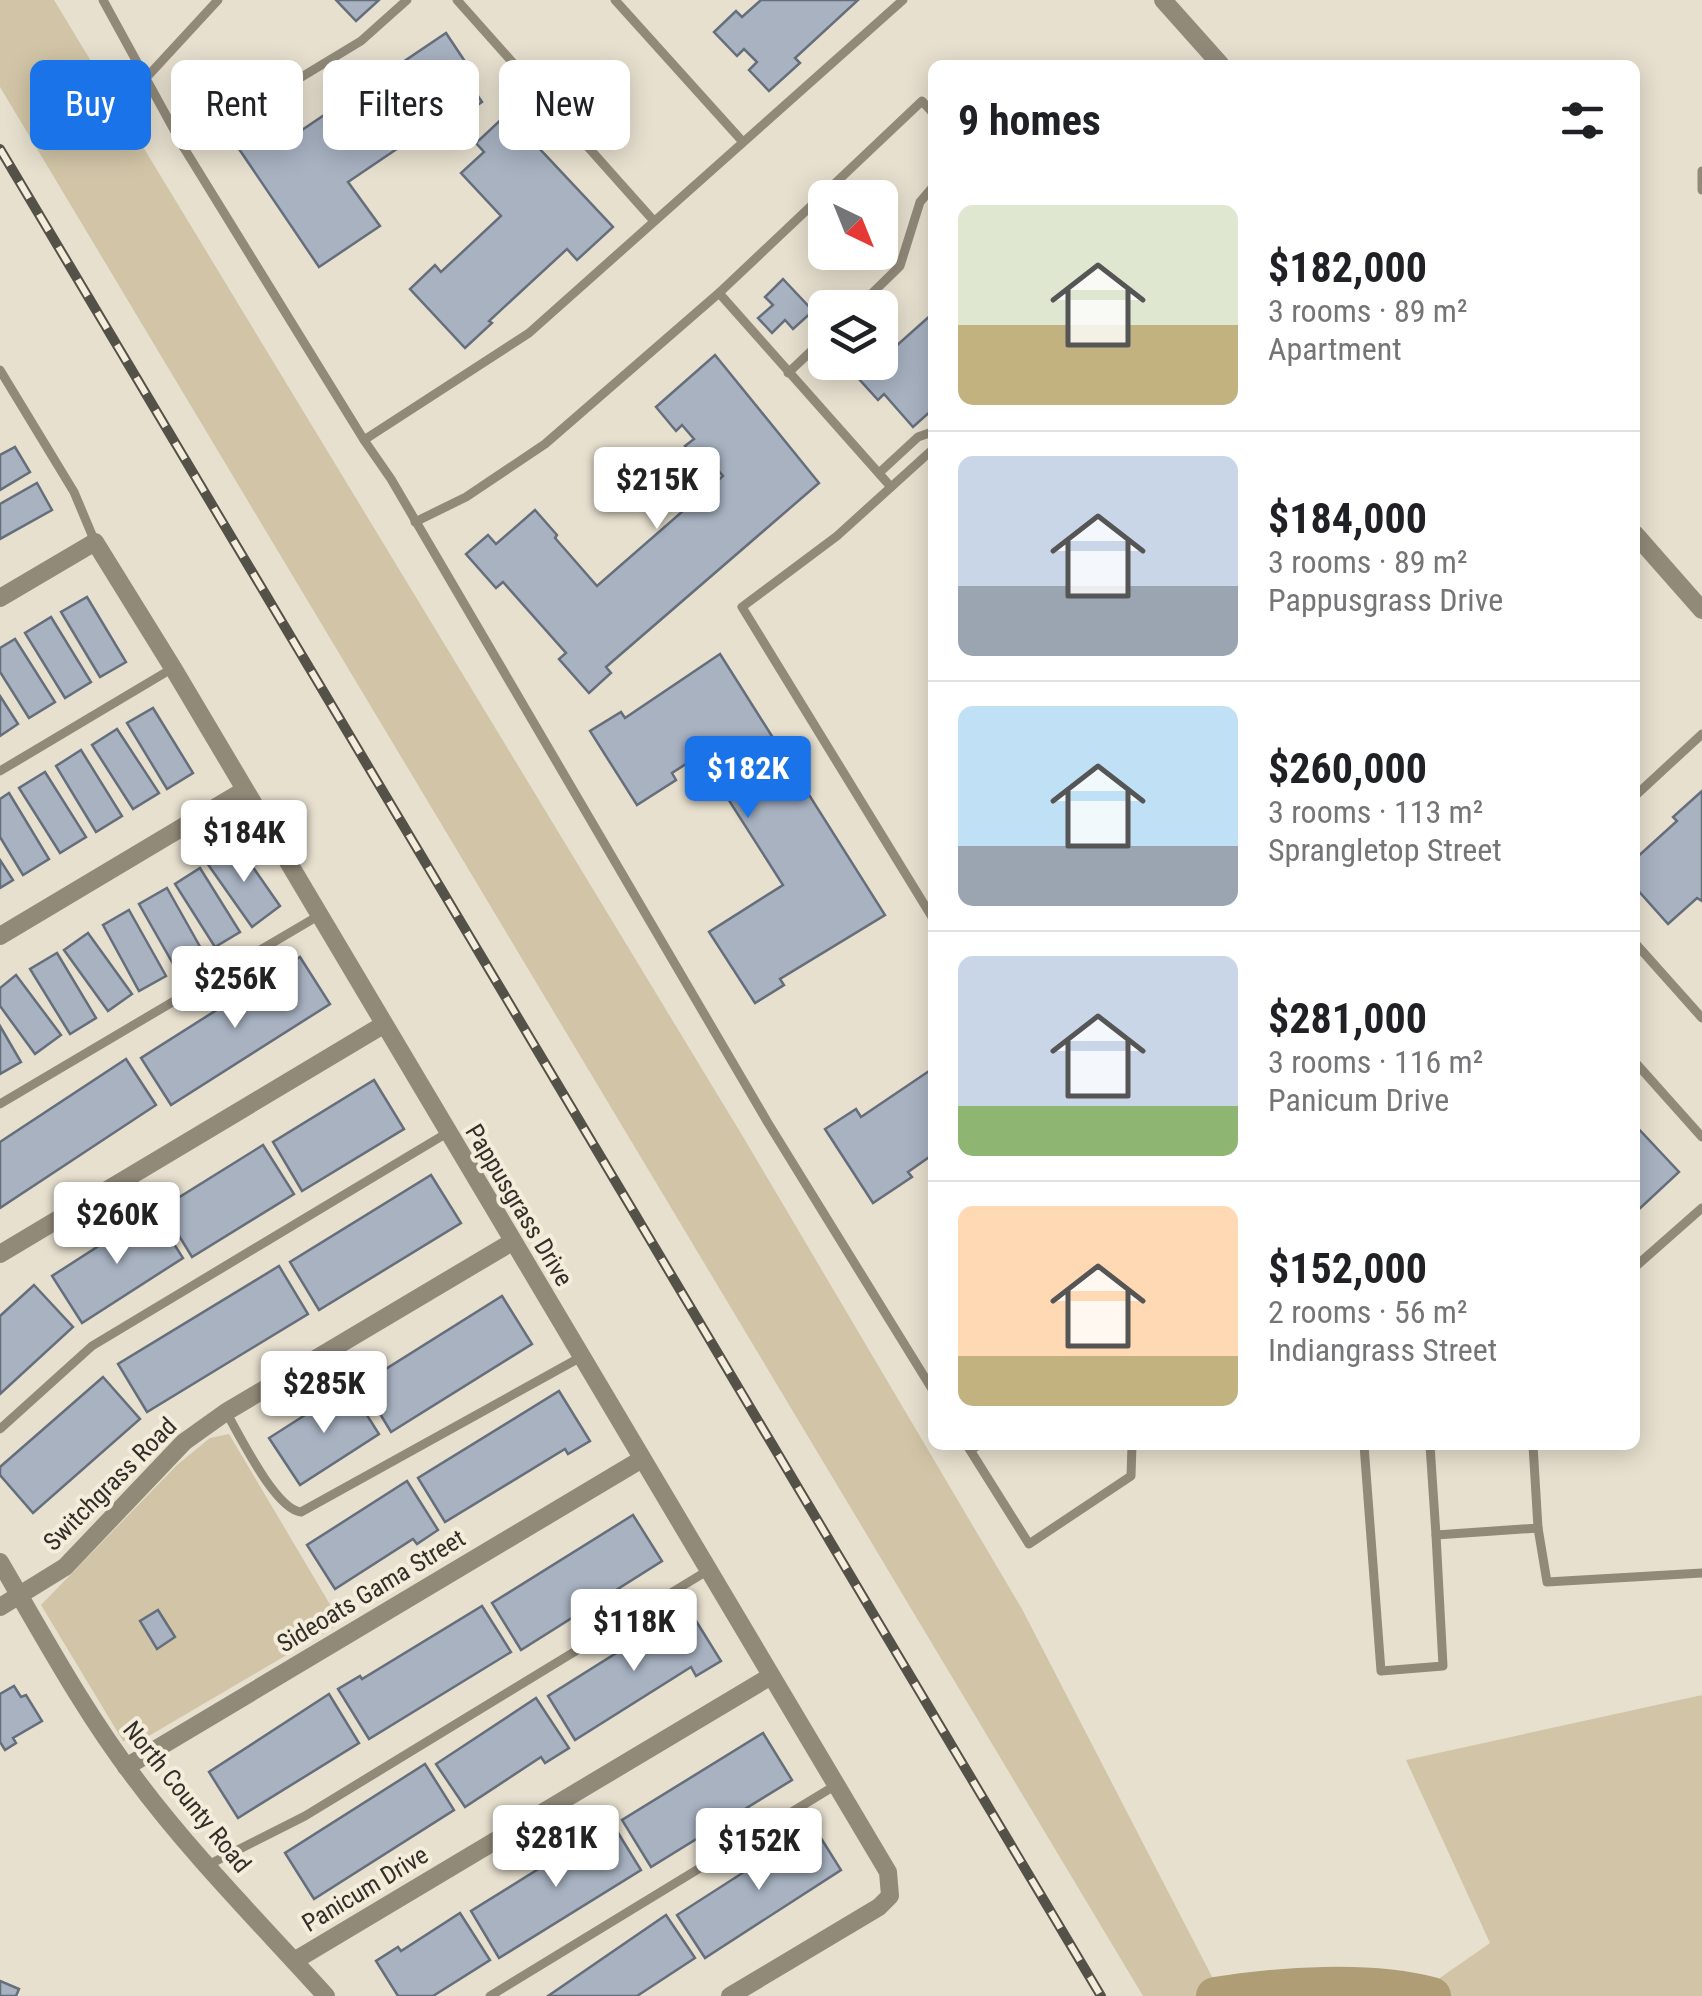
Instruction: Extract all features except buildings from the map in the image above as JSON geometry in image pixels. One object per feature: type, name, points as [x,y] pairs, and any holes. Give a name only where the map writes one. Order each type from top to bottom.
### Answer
[{"type":"street","points":[[1164,0],[1217,60]]},
{"type":"street","points":[[1640,540],[1702,610]]},
{"type":"street","points":[[0,598],[95,542]]},
{"type":"street","name":"Pappusgrass Drive","points":[[95,542],[888,1872],[890,1896],[872,1912],[730,1996]]},
{"type":"street","points":[[0,936],[243,791]]},
{"type":"street","points":[[0,1254],[383,1025]]},
{"type":"street","name":"Switchgrass Road","points":[[0,1607],[65,1567],[184,1442],[226,1412],[512,1242]]},
{"type":"street","name":"Sideoats Gama Street","points":[[126,1766],[642,1459]]},
{"type":"street","name":"North County Road","points":[[0,1562],[126,1766],[208,1865],[326,1996]]},
{"type":"street","name":"Panicum Drive","points":[[294,1961],[771,1676]]},
{"type":"lane","points":[[103,0],[136,60]]},
{"type":"lane","points":[[151,73],[218,0]]},
{"type":"lane","points":[[303,76],[361,41],[408,0]]},
{"type":"lane","points":[[457,0],[653,220]]},
{"type":"lane","points":[[615,0],[743,142]]},
{"type":"lane","points":[[364,440],[529,333],[903,0]]},
{"type":"lane","points":[[151,87],[171,124]]},
{"type":"lane","points":[[415,522],[466,497],[545,444],[718,293],[922,100],[928,107]]},
{"type":"lane","points":[[185,150],[415,522],[758,1107],[928,1383]]},
{"type":"lane","points":[[1702,171],[1702,190]]},
{"type":"lane","points":[[875,290],[900,266],[920,202],[928,193]]},
{"type":"lane","points":[[718,293],[891,487]]},
{"type":"lane","points":[[788,373],[808,354]]},
{"type":"lane","points":[[0,370],[74,492],[95,542]]},
{"type":"lane","points":[[879,473],[918,437],[928,433]]},
{"type":"lane","points":[[928,454],[837,536],[742,608],[928,910]]},
{"type":"lane","points":[[0,771],[173,668]]},
{"type":"lane","points":[[1640,791],[1702,734]]},
{"type":"lane","points":[[0,1104],[318,916]]},
{"type":"lane","points":[[1640,949],[1702,1018]]},
{"type":"lane","points":[[1640,1068],[1702,1136]]},
{"type":"lane","points":[[0,1429],[92,1346],[448,1133]]},
{"type":"lane","points":[[1640,1263],[1702,1208]]},
{"type":"lane","points":[[226,1412],[274,1492],[287,1508],[301,1512],[581,1357]]},
{"type":"lane","points":[[974,1450],[1029,1544],[1131,1476],[1132,1450]]},
{"type":"lane","points":[[1364,1450],[1381,1671],[1444,1666],[1430,1450]]},
{"type":"lane","points":[[1533,1450],[1538,1528],[1547,1582],[1702,1573]]},
{"type":"lane","points":[[1436,1534],[1538,1528]]},
{"type":"lane","points":[[208,1865],[305,1816],[708,1571]]},
{"type":"lane","points":[[490,1996],[836,1785]]},
{"type":"shaded area","points":[[0,0],[54,0],[90,60],[30,60],[30,137],[0,87]]},
{"type":"shaded area","points":[[38,150],[145,150],[745,1140],[1022,1609],[1222,1996],[1143,1996]]},
{"type":"shaded area","points":[[229,1434],[341,1623],[142,1740],[123,1741],[41,1605],[177,1465],[210,1438]]},
{"type":"shaded area","points":[[1702,1695],[1702,1996],[1414,1996],[1490,1943],[1406,1760]]},
{"type":"waterway","points":[[1215,1996],[1324,1986],[1380,1987],[1432,1996]]},
{"type":"railway","points":[[0,149],[1101,1996]]}]
